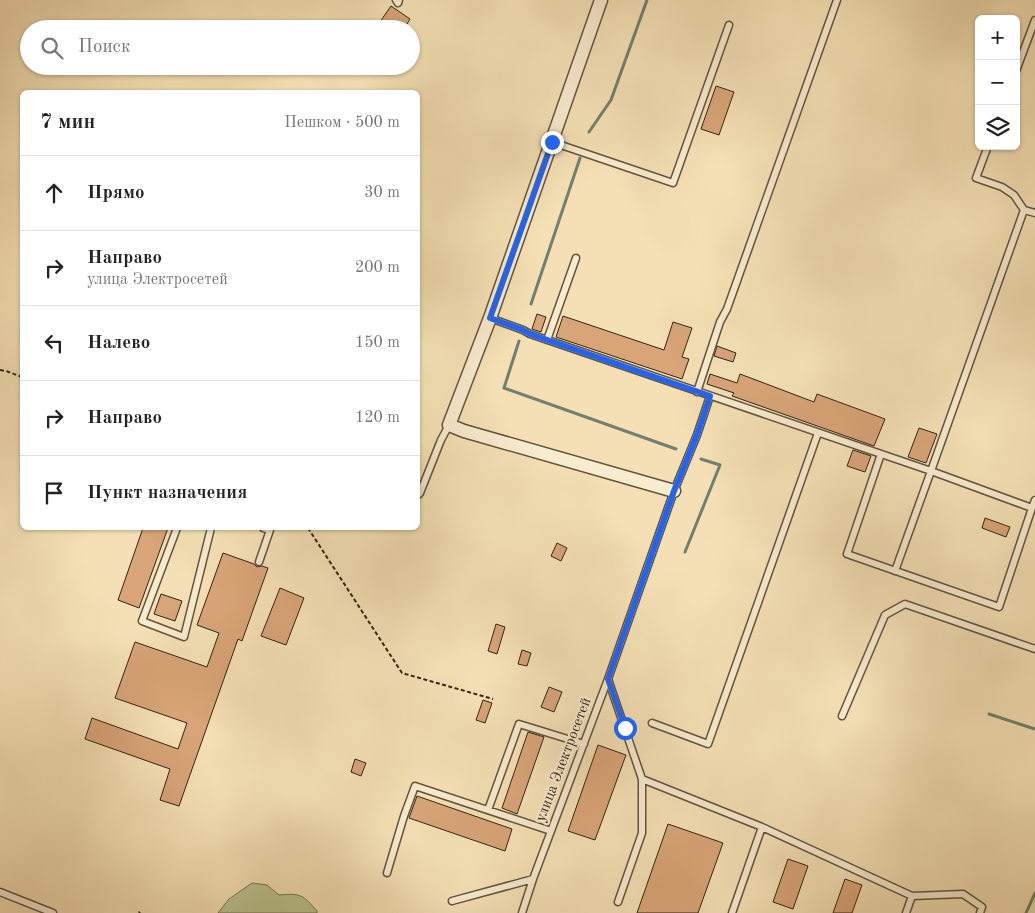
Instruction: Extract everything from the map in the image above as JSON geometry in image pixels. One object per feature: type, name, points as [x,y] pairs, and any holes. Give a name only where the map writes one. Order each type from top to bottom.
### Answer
[{"type":"street","points":[[601,0],[490,318],[449,425],[464,431],[674,491]]},
{"type":"lane","points":[[697,392],[720,322],[727,309],[837,0]]},
{"type":"lane","points":[[1020,60],[1035,20]]},
{"type":"lane","points":[[552,142],[673,184],[729,24]]},
{"type":"lane","points":[[986,150],[976,178],[1002,187],[1014,195],[1024,210],[1035,213]]},
{"type":"lane","points":[[895,571],[1024,210]]},
{"type":"lane","points":[[547,340],[576,258]]},
{"type":"lane","points":[[490,318],[547,340],[881,454],[1032,508]]},
{"type":"lane","name":"улица Электросетей","points":[[522,913],[710,396]]},
{"type":"lane","points":[[420,493],[449,425]]},
{"type":"lane","points":[[652,723],[708,744],[818,433]]},
{"type":"lane","points":[[881,454],[847,554],[999,607],[1035,500]]},
{"type":"lane","points":[[176,530],[142,621],[184,637],[210,530]]},
{"type":"lane","points":[[259,562],[270,530]]},
{"type":"lane","points":[[842,716],[885,615],[905,604],[1035,649]]},
{"type":"lane","points":[[608,679],[642,779],[642,833],[618,902]]},
{"type":"lane","points":[[488,810],[519,724],[584,744]]},
{"type":"lane","points":[[642,779],[762,828],[912,896],[963,894],[982,908],[980,913]]},
{"type":"lane","points":[[387,873],[415,786],[551,831]]},
{"type":"lane","points":[[732,913],[762,828]]},
{"type":"lane","points":[[452,900],[533,879]]},
{"type":"lane","points":[[0,892],[53,913]]},
{"type":"lane","points":[[906,913],[912,896]]},
{"type":"path","points":[[0,370],[20,376]]},
{"type":"path","points":[[309,530],[402,673],[493,699]]},
{"type":"green space","points":[[252,883],[267,885],[279,895],[292,894],[301,896],[305,898],[317,913],[218,913],[229,899]]},
{"type":"building","points":[[391,6],[410,19],[409,20],[381,20]]},
{"type":"building","points":[[716,86],[734,92],[719,135],[701,129]]},
{"type":"building","points":[[537,314],[546,317],[541,332],[532,329]]},
{"type":"building","points":[[563,316],[664,350],[673,322],[692,328],[682,357],[689,359],[682,379],[556,337]]},
{"type":"building","points":[[717,346],[736,353],[733,362],[714,356]]},
{"type":"building","points":[[710,374],[737,383],[740,374],[814,402],[817,394],[885,419],[874,446],[732,396],[734,393],[707,384]]},
{"type":"building","points":[[919,428],[937,434],[926,463],[908,457]]},
{"type":"building","points":[[853,450],[871,456],[865,472],[847,466]]},
{"type":"building","points":[[985,518],[1010,527],[1006,537],[982,528]]},
{"type":"building","points":[[142,530],[167,530],[139,608],[118,600]]},
{"type":"building","points":[[557,543],[567,548],[561,561],[551,556]]},
{"type":"building","points":[[223,553],[254,564],[257,567],[268,568],[242,641],[238,639],[179,806],[160,800],[170,769],[85,739],[92,718],[178,749],[187,723],[115,698],[135,642],[207,667],[219,633],[197,625]]},
{"type":"building","points":[[280,588],[304,598],[286,645],[261,636]]},
{"type":"building","points":[[161,594],[182,601],[175,621],[154,614]]},
{"type":"building","points":[[496,624],[505,627],[497,654],[488,651]]},
{"type":"building","points":[[522,650],[531,653],[527,666],[518,664]]},
{"type":"building","points":[[549,687],[562,692],[554,712],[541,707]]},
{"type":"building","points":[[483,700],[492,703],[485,723],[476,720]]},
{"type":"building","points":[[528,732],[544,737],[517,814],[502,808]]},
{"type":"building","points":[[598,745],[626,755],[595,840],[568,831]]},
{"type":"building","points":[[355,759],[366,763],[361,776],[351,772]]},
{"type":"building","points":[[417,796],[512,829],[505,851],[409,818]]},
{"type":"building","points":[[668,824],[723,843],[698,913],[637,913]]},
{"type":"building","points":[[788,859],[808,866],[793,909],[773,902]]},
{"type":"building","points":[[845,879],[862,885],[852,913],[833,913]]},
{"type":"waterway","points":[[589,132],[611,100],[647,0]]},
{"type":"waterway","points":[[531,304],[580,158]]},
{"type":"waterway","points":[[519,341],[504,388],[676,449]]},
{"type":"waterway","points":[[685,552],[720,465],[701,459]]},
{"type":"waterway","points":[[989,714],[1035,729]]},
{"type":"waterway","points":[[1026,913],[1035,893]]},
{"type":"route","points":[[552,142],[490,318],[530,334],[710,396],[697,435],[674,491],[608,679],[625,728]]}]
